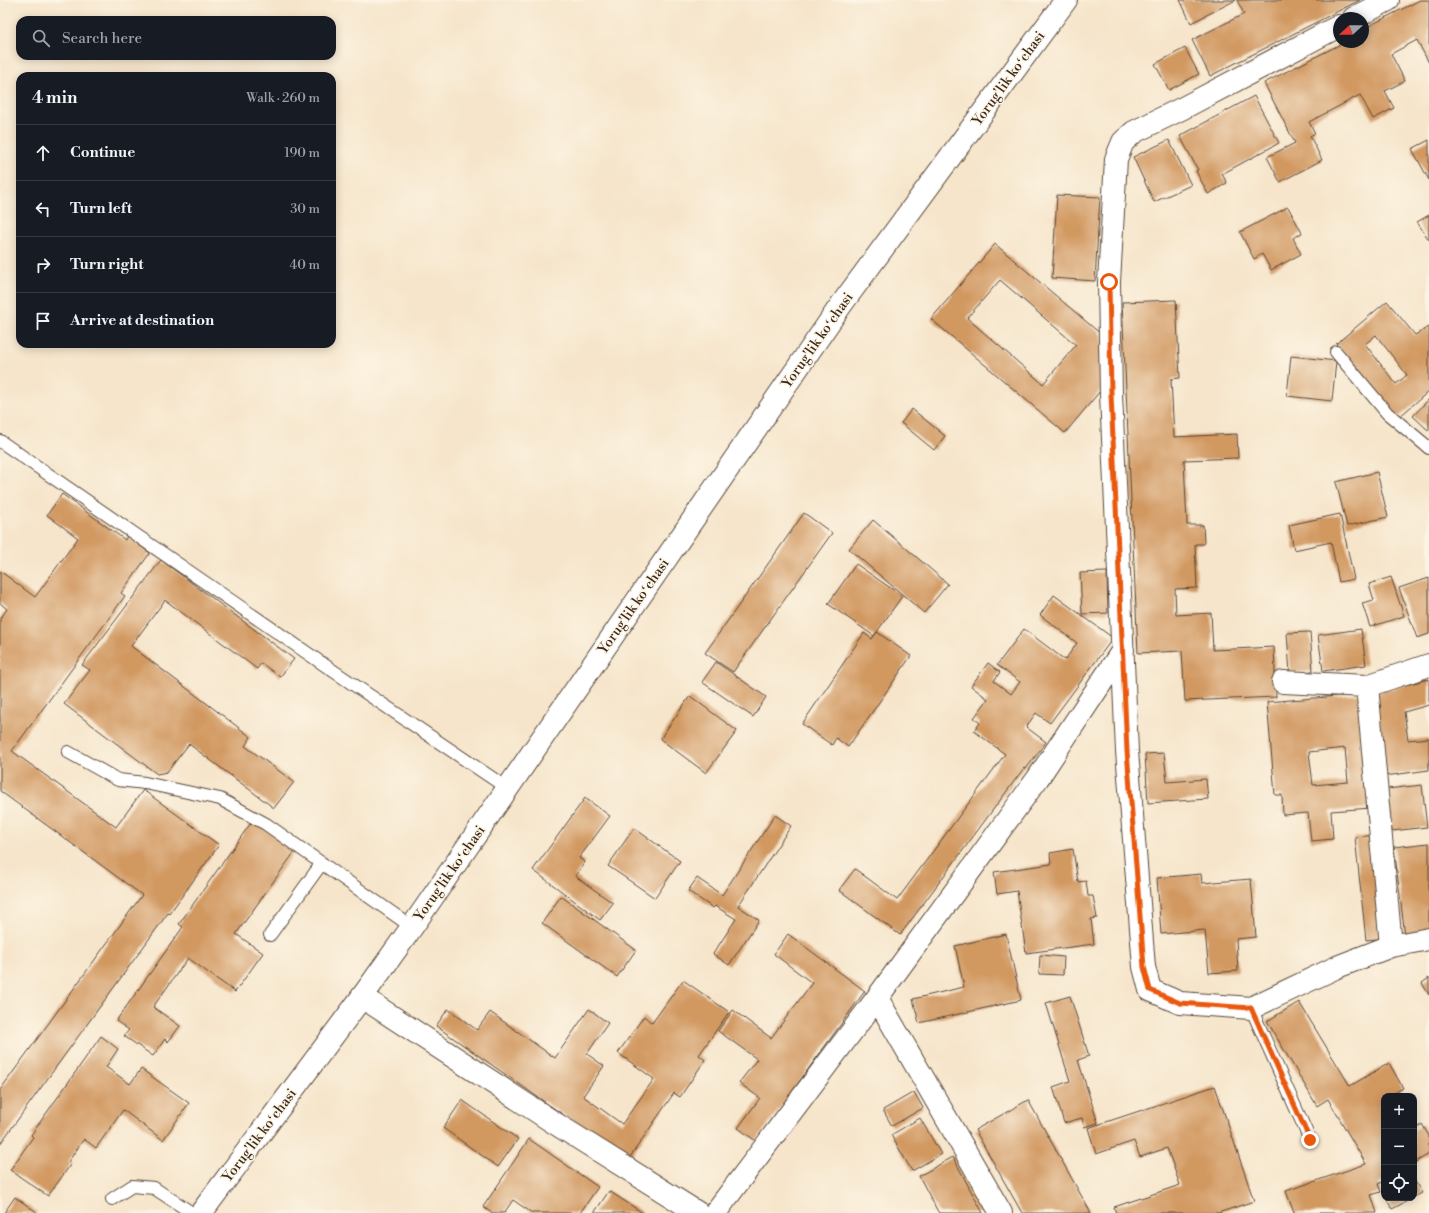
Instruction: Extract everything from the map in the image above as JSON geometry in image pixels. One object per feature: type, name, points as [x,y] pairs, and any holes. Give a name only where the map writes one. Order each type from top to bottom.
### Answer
[{"type":"street","name":"Yorug'lik koʻchasi","points":[[201,1213],[362,997],[412,927],[841,305],[1066,0]]},
{"type":"street","points":[[1365,12],[1388,0]]},
{"type":"street","points":[[1333,29],[1134,132],[1123,142],[1116,159],[1109,282],[1111,394],[1127,759],[1144,967],[1150,990],[1180,1003],[1251,1008],[1337,967],[1391,946],[1429,939]]},
{"type":"street","points":[[715,1213],[1038,778],[1122,650]]},
{"type":"street","points":[[1283,682],[1367,686],[1429,665]]},
{"type":"street","points":[[1367,686],[1391,946]]},
{"type":"street","points":[[362,997],[553,1122],[698,1213]]},
{"type":"street","points":[[876,998],[1001,1213]]},
{"type":"lane","points":[[1336,352],[1387,413],[1429,448]]},
{"type":"lane","points":[[0,440],[326,666],[507,788]]},
{"type":"lane","points":[[68,752],[118,780],[144,783],[220,799],[266,824],[412,927]]},
{"type":"lane","points":[[270,935],[322,863]]},
{"type":"lane","points":[[1251,1008],[1310,1140]]},
{"type":"lane","points":[[112,1199],[132,1186],[154,1188],[192,1213]]},
{"type":"building","points":[[1180,0],[1236,0],[1191,23]]},
{"type":"building","points":[[1237,0],[1360,0],[1336,12],[1333,12],[1333,14],[1210,76],[1192,40],[1244,14]]},
{"type":"building","points":[[1420,0],[1429,0],[1429,63],[1417,40],[1391,54],[1405,81],[1385,91],[1394,108],[1373,119],[1360,95],[1309,122],[1315,133],[1310,136],[1322,160],[1280,182],[1267,157],[1295,143],[1264,83],[1333,48],[1369,48],[1369,26]]},
{"type":"building","points":[[1185,48],[1199,74],[1169,90],[1155,64]]},
{"type":"building","points":[[1254,96],[1279,143],[1222,174],[1227,183],[1208,194],[1196,171],[1198,170],[1180,136]]},
{"type":"building","points":[[1169,140],[1191,185],[1154,202],[1133,157]]},
{"type":"building","points":[[1429,140],[1429,180],[1412,149]]},
{"type":"building","points":[[1057,195],[1100,197],[1095,281],[1052,278]]},
{"type":"building","points":[[1288,207],[1302,233],[1293,238],[1301,254],[1271,270],[1262,254],[1254,259],[1240,232]]},
{"type":"building","points":[[1429,215],[1429,240],[1417,222]]},
{"type":"building","points":[[995,244],[1102,335],[1106,384],[1065,433],[931,319]],"holes":[[[1000,280],[1076,345],[1043,384],[967,318]]]},
{"type":"building","points":[[1176,300],[1180,378],[1171,379],[1174,437],[1237,434],[1238,458],[1184,460],[1187,525],[1203,525],[1204,544],[1195,544],[1197,588],[1175,589],[1176,615],[1211,613],[1213,650],[1274,647],[1276,697],[1185,701],[1182,651],[1138,653],[1122,302]]},
{"type":"building","points":[[1387,301],[1415,335],[1429,327],[1429,391],[1398,418],[1336,344]],"holes":[[[1376,335],[1407,375],[1396,384],[1365,344]]]},
{"type":"building","points":[[1291,356],[1336,361],[1332,401],[1287,396]]},
{"type":"building","points":[[1429,399],[1429,431],[1413,416]]},
{"type":"building","points":[[912,409],[945,436],[934,450],[901,423]]},
{"type":"building","points":[[1377,472],[1388,517],[1347,526],[1336,482]]},
{"type":"building","points":[[62,494],[125,540],[127,536],[150,553],[121,593],[125,596],[12,751],[116,827],[143,790],[219,845],[0,1144],[0,1090],[142,895],[0,791],[0,619],[7,609],[0,603],[0,571],[35,597],[78,538],[47,515]]},
{"type":"building","points":[[804,513],[832,533],[733,672],[705,653]]},
{"type":"building","points":[[1340,514],[1354,579],[1339,582],[1331,542],[1294,550],[1289,525]]},
{"type":"building","points":[[873,520],[948,584],[924,613],[849,549]]},
{"type":"building","points":[[161,560],[294,659],[280,677],[261,663],[257,669],[165,600],[131,646],[251,737],[245,746],[294,782],[274,808],[189,744],[167,772],[157,774],[64,704],[90,670],[82,665]]},
{"type":"building","points":[[856,564],[902,596],[874,636],[828,604]]},
{"type":"building","points":[[1107,572],[1108,613],[1082,614],[1080,573]]},
{"type":"building","points":[[1391,577],[1404,616],[1370,627],[1362,603],[1374,600],[1369,584]]},
{"type":"building","points":[[1429,578],[1429,634],[1417,638],[1399,588]]},
{"type":"building","points":[[1054,595],[1113,638],[1050,723],[1036,713],[1026,727],[1046,742],[1026,769],[1024,768],[900,935],[839,890],[855,869],[897,900],[1005,754],[974,731],[980,723],[974,718],[988,699],[971,686],[988,663],[1000,672],[994,681],[1011,694],[1020,682],[997,665],[1024,629],[1065,660],[1077,643],[1040,615]]},
{"type":"building","points":[[1361,629],[1366,665],[1323,671],[1318,635]]},
{"type":"building","points":[[877,632],[911,656],[848,747],[836,738],[832,745],[802,724],[864,633],[872,639]]},
{"type":"building","points":[[1310,632],[1313,671],[1290,673],[1287,633]]},
{"type":"building","points":[[716,662],[766,697],[753,717],[702,682]]},
{"type":"building","points":[[1429,679],[1429,705],[1404,712],[1408,740],[1429,738],[1429,770],[1385,776],[1375,693]]},
{"type":"building","points":[[1362,694],[1371,808],[1331,811],[1333,839],[1311,841],[1308,813],[1283,815],[1282,795],[1275,795],[1267,702]],"holes":[[[1345,748],[1348,782],[1313,785],[1309,752]]]},
{"type":"building","points":[[690,696],[737,731],[706,773],[660,739]]},
{"type":"building","points":[[1164,753],[1167,782],[1206,779],[1208,799],[1148,803],[1145,754]]},
{"type":"building","points":[[1422,785],[1427,827],[1392,831],[1387,789]]},
{"type":"building","points":[[585,798],[610,816],[579,858],[585,862],[575,876],[613,903],[600,920],[533,870]]},
{"type":"building","points":[[775,815],[791,826],[738,906],[759,920],[729,965],[713,954],[736,919],[715,906],[713,908],[688,891],[697,878],[722,895]]},
{"type":"building","points":[[253,820],[296,850],[236,934],[263,953],[235,992],[188,958],[153,1007],[180,1026],[168,1042],[165,1039],[153,1056],[124,1036],[129,1030],[116,1021],[183,927],[179,924]]},
{"type":"building","points":[[634,828],[680,861],[655,898],[608,866]]},
{"type":"building","points":[[1377,835],[1388,938],[1366,940],[1355,837]]},
{"type":"building","points":[[1429,843],[1429,933],[1405,936],[1394,847]]},
{"type":"building","points":[[1073,849],[1078,882],[1086,881],[1088,896],[1093,896],[1097,918],[1091,919],[1094,944],[1026,953],[1017,891],[997,894],[994,872],[1051,864],[1050,853]]},
{"type":"building","points":[[1201,874],[1202,883],[1251,879],[1256,937],[1236,939],[1238,971],[1209,973],[1205,930],[1161,934],[1157,878]]},
{"type":"building","points":[[561,896],[636,950],[617,977],[542,923]]},
{"type":"building","points":[[788,934],[865,991],[756,1141],[738,1128],[760,1098],[739,1083],[757,1059],[718,1031],[733,1010],[771,1038],[812,983],[774,954]]},
{"type":"building","points":[[1006,934],[1021,1000],[919,1023],[913,999],[964,987],[955,946]]},
{"type":"building","points":[[1040,955],[1064,957],[1063,975],[1039,974]]},
{"type":"building","points":[[1429,978],[1429,995],[1422,983]]},
{"type":"building","points":[[683,980],[729,1012],[699,1055],[705,1060],[680,1097],[674,1093],[628,1160],[436,1026],[448,1009],[477,1030],[490,1012],[555,1058],[589,1009],[608,1023],[587,1054],[604,1066],[583,1096],[622,1124],[654,1079],[618,1053],[644,1016],[652,1023]]},
{"type":"building","points":[[1070,996],[1089,1056],[1078,1060],[1098,1123],[1084,1127],[1082,1118],[1064,1123],[1053,1087],[1070,1081],[1046,1003]]},
{"type":"building","points":[[1299,1002],[1350,1086],[1389,1063],[1403,1088],[1395,1093],[1381,1093],[1381,1182],[1378,1184],[1381,1192],[1371,1195],[1377,1213],[1294,1213],[1286,1191],[1366,1164],[1328,1099],[1317,1106],[1267,1021]]},
{"type":"building","points":[[101,1036],[118,1049],[106,1067],[130,1084],[141,1069],[189,1103],[163,1140],[123,1110],[96,1148],[84,1139],[68,1162],[71,1164],[48,1196],[10,1170],[33,1137],[31,1135]]},
{"type":"building","points":[[1215,1086],[1254,1201],[1218,1213],[1116,1213],[1114,1207],[1180,1185],[1167,1148],[1140,1157],[1134,1141],[1096,1154],[1088,1128]]},
{"type":"building","points":[[914,1092],[923,1108],[892,1126],[883,1110]]},
{"type":"building","points":[[462,1100],[518,1139],[498,1167],[443,1128]]},
{"type":"building","points":[[1028,1100],[1091,1213],[1022,1213],[975,1130]]},
{"type":"building","points":[[920,1118],[941,1154],[912,1171],[891,1135]]},
{"type":"building","points":[[1422,1124],[1429,1136],[1429,1154],[1417,1161],[1417,1129]]},
{"type":"building","points":[[529,1139],[598,1187],[580,1213],[532,1213],[513,1200],[504,1213],[492,1213],[483,1207]]},
{"type":"building","points":[[953,1157],[983,1213],[939,1213],[937,1210],[919,1176]]},
{"type":"building","points":[[1417,1185],[1422,1193],[1417,1196]]},
{"type":"building","points":[[609,1191],[643,1213],[594,1213]]},
{"type":"building","points":[[15,1197],[38,1213],[4,1213]]},
{"type":"building","points":[[1388,1201],[1407,1201],[1392,1209]]},
{"type":"route","points":[[1109,282],[1111,394],[1127,751],[1144,967],[1150,990],[1180,1003],[1251,1008],[1310,1140]]}]
